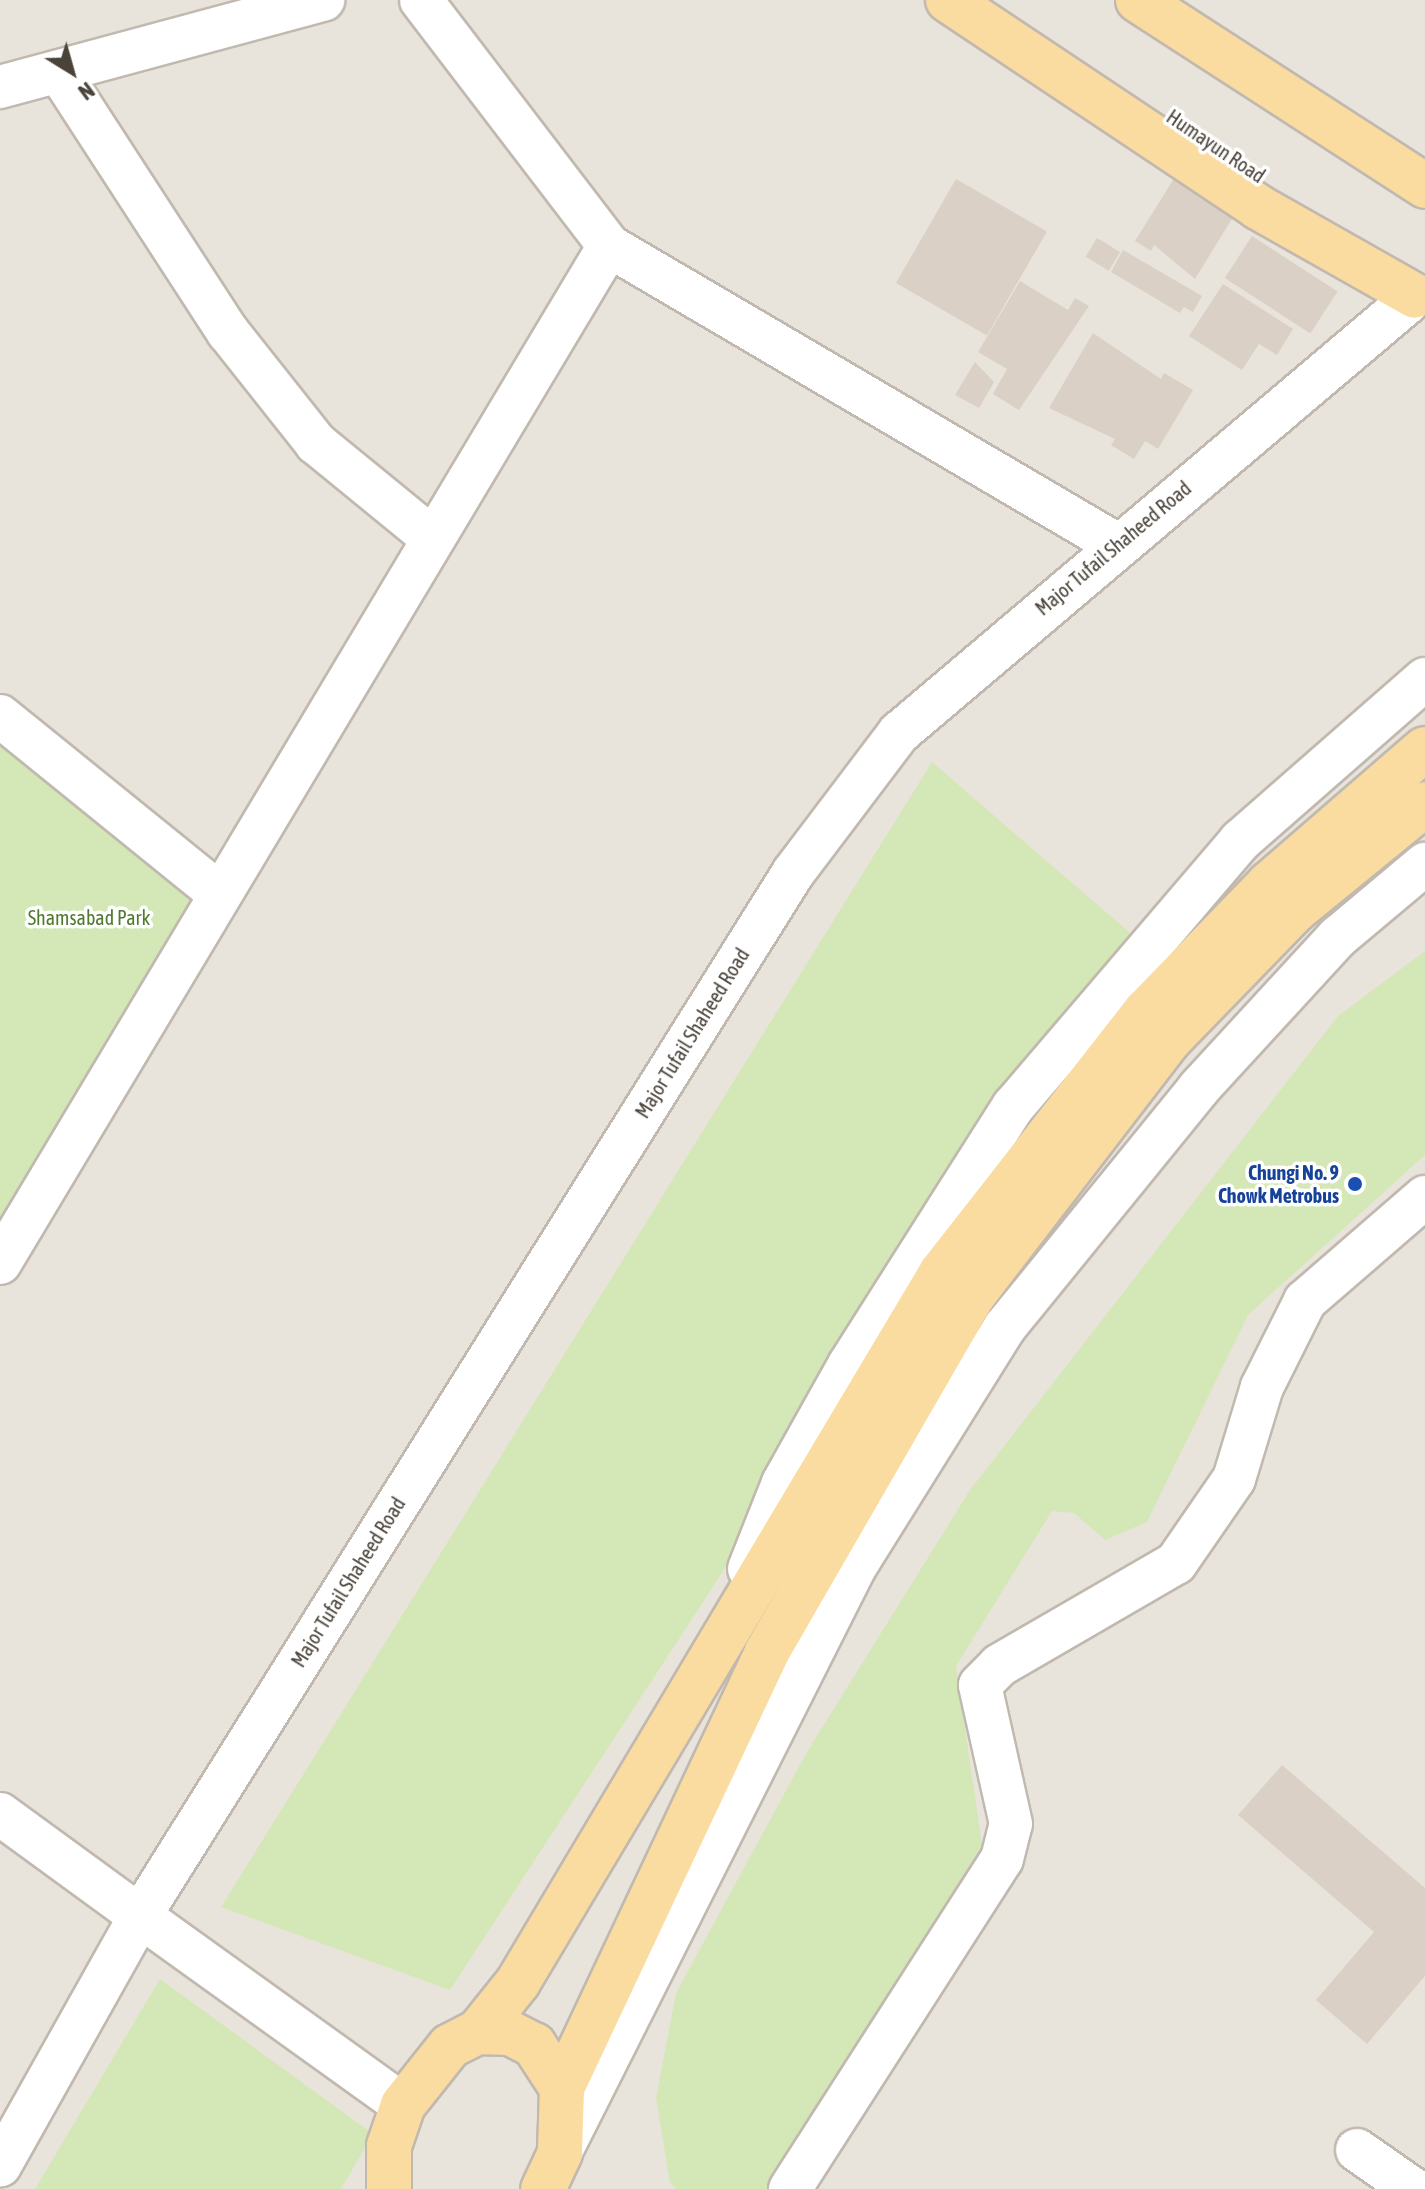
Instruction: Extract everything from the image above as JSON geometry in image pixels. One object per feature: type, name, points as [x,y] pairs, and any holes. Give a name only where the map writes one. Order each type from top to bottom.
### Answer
[{"type":"main road","points":[[948,0],[1258,207],[1420,298]]},
{"type":"main road","name":"Humayun Road","points":[[1001,0],[1293,199],[1420,298]]},
{"type":"main road","points":[[1138,0],[1425,186]]},
{"type":"main road","points":[[387,2188],[389,2146],[403,2105],[450,2046],[478,2032],[518,1982],[728,1622],[1146,1011],[1269,884],[1425,749]]},
{"type":"main road","points":[[548,2180],[562,2088],[767,1652],[957,1284],[1170,1039],[1294,911],[1425,804]]},
{"type":"main road","points":[[478,2032],[510,2033],[534,2045],[562,2088]]},
{"type":"street","points":[[0,87],[323,0]]},
{"type":"street","points":[[421,0],[609,246],[1116,544]]},
{"type":"street","points":[[59,72],[228,332],[306,431],[432,538]]},
{"type":"street","points":[[0,1263],[217,892],[609,246]]},
{"type":"street","name":"Major Tufail Shaheed Road","points":[[0,2165],[140,1916],[793,873],[899,733],[1116,544],[1420,298]]},
{"type":"street","points":[[728,1622],[783,1483],[841,1378],[1013,1107],[1240,841],[1425,679]]},
{"type":"street","points":[[0,716],[217,892]]},
{"type":"street","points":[[548,2180],[855,1567],[1005,1327],[1199,1088],[1338,937],[1425,864]]},
{"type":"street","points":[[790,2189],[1002,1859],[1011,1824],[980,1685],[1000,1665],[1176,1563],[1234,1479],[1262,1387],[1305,1301],[1425,1197]]},
{"type":"street","points":[[0,1814],[403,2105]]},
{"type":"street","points":[[1357,2150],[1413,2189]]},
{"type":"shaded area","points":[[0,0],[1425,0],[1425,2189],[0,2189]]},
{"type":"green space","name":"Shamsabad Park","points":[[0,733],[207,895],[0,1249]]},
{"type":"green space","points":[[932,762],[1136,938],[450,1990],[221,1907]]},
{"type":"green space","points":[[1425,951],[1425,1155],[1248,1315],[1147,1522],[1105,1540],[1074,1513],[1052,1511],[956,1666],[982,1845],[768,2189],[677,2189],[670,2183],[656,2098],[676,1993],[807,1752],[970,1490],[1338,1016]]},
{"type":"green space","points":[[160,1979],[373,2134],[341,2189],[35,2189]]},
{"type":"building","points":[[1178,172],[1238,209],[1195,279],[1154,245],[1151,251],[1135,241]]},
{"type":"building","points":[[956,179],[1047,231],[987,335],[896,283]]},
{"type":"building","points":[[1252,236],[1338,292],[1310,333],[1225,278]]},
{"type":"building","points":[[1097,238],[1120,252],[1109,271],[1086,257]]},
{"type":"building","points":[[1123,250],[1202,296],[1193,312],[1184,307],[1180,313],[1111,272]]},
{"type":"building","points":[[1020,281],[1068,310],[1075,298],[1089,306],[1019,410],[993,394],[1007,369],[978,352]]},
{"type":"building","points":[[1223,284],[1293,329],[1277,355],[1259,344],[1242,370],[1189,336]]},
{"type":"building","points":[[1093,333],[1161,379],[1164,373],[1193,390],[1158,449],[1145,441],[1134,459],[1111,445],[1115,439],[1049,408]]},
{"type":"building","points":[[975,362],[994,382],[979,408],[955,395]]},
{"type":"building","points":[[1282,1765],[1425,1888],[1425,1976],[1367,2044],[1316,2000],[1374,1932],[1238,1815]]},
{"type":"place","name":"Chungi No. 9 Chowk Metrobus","points":[[1355,1184]]}]
